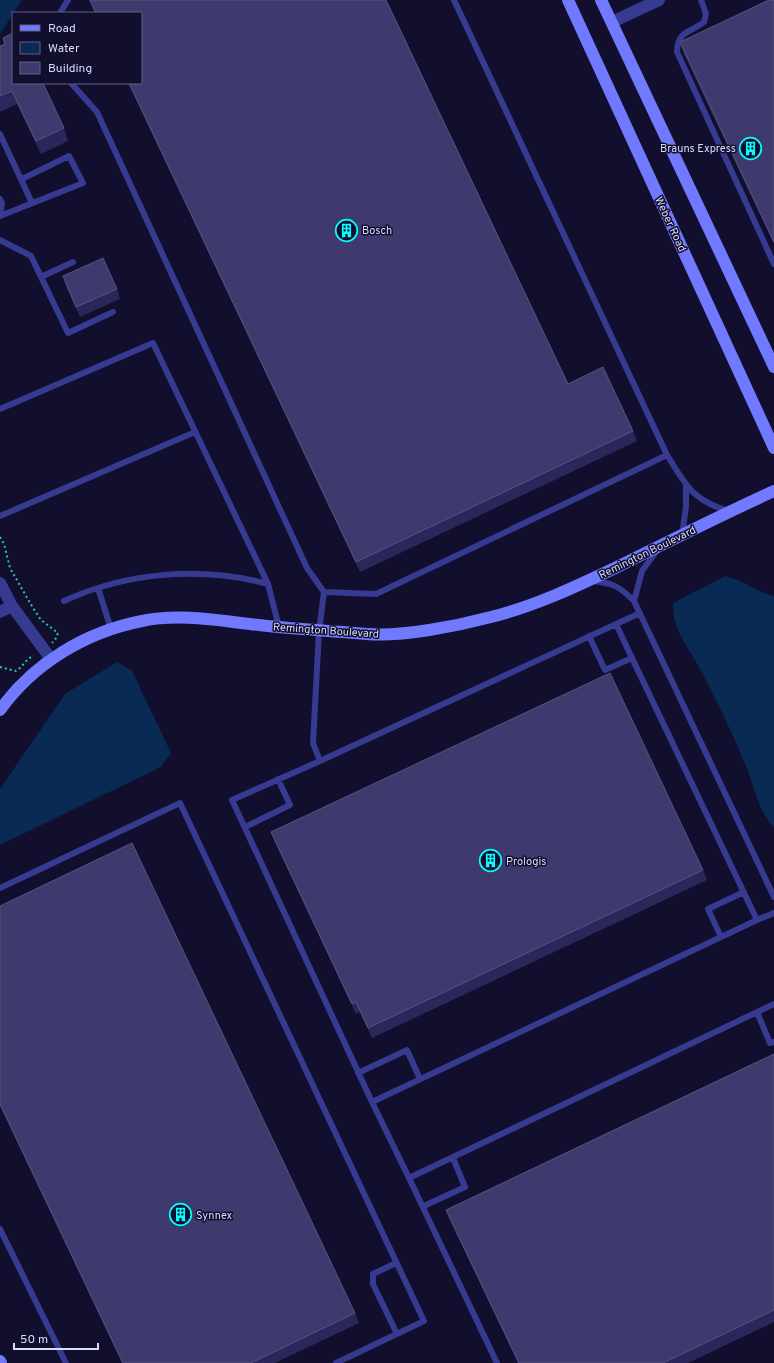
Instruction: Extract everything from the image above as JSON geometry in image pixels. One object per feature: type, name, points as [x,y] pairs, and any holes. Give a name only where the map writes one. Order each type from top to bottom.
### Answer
[{"type":"main road","name":"Weber Road","points":[[568,0],[774,448]]},
{"type":"main road","points":[[601,0],[774,367]]},
{"type":"main road","name":"Remington Boulevard","points":[[0,710],[13,692],[51,659],[76,644],[111,629],[143,620],[180,618],[319,631],[369,634],[396,633],[460,624],[493,617],[549,599],[774,492]]},
{"type":"street","points":[[612,22],[659,0]]},
{"type":"street","points":[[0,583],[12,606],[51,659]]},
{"type":"street","points":[[0,612],[12,606]]},
{"type":"lane","points":[[61,12],[68,0]]},
{"type":"lane","points":[[454,0],[667,455],[686,485],[696,496],[710,506],[731,512]]},
{"type":"lane","points":[[701,0],[706,14],[704,22],[682,35],[677,42],[677,52],[774,264]]},
{"type":"lane","points":[[72,84],[98,112],[307,568],[324,592],[319,631],[313,743],[320,761]]},
{"type":"lane","points":[[0,134],[32,203]]},
{"type":"lane","points":[[0,216],[83,183],[69,156],[22,180]]},
{"type":"lane","points":[[0,199],[2,204],[0,216]]},
{"type":"lane","points":[[0,240],[31,256],[68,333],[113,312]]},
{"type":"lane","points":[[41,277],[72,262]]},
{"type":"lane","points":[[0,409],[153,343],[268,584],[278,627]]},
{"type":"lane","points":[[0,516],[195,432]]},
{"type":"lane","points":[[324,592],[376,594],[667,455]]},
{"type":"lane","points":[[682,536],[686,506],[686,485]]},
{"type":"lane","points":[[634,601],[642,570],[661,546]]},
{"type":"lane","points":[[64,600],[123,580],[163,574],[246,578],[268,584]]},
{"type":"lane","points":[[588,581],[611,583],[622,589],[634,601],[774,897]]},
{"type":"lane","points":[[98,588],[111,629]]},
{"type":"lane","points":[[497,1363],[424,1206],[358,1073],[232,800],[320,761],[640,613]]},
{"type":"lane","points":[[616,624],[757,920]]},
{"type":"lane","points":[[589,636],[605,670],[632,658]]},
{"type":"lane","points":[[245,827],[290,805],[278,779]]},
{"type":"lane","points":[[0,888],[180,803],[424,1321],[336,1363]]},
{"type":"lane","points":[[721,937],[708,909],[744,892]]},
{"type":"lane","points":[[372,1102],[420,1078],[774,913]]},
{"type":"lane","points":[[409,1178],[774,1004]]},
{"type":"lane","points":[[757,1012],[770,1043],[774,1042]]},
{"type":"lane","points":[[358,1073],[406,1050],[420,1078]]},
{"type":"lane","points":[[424,1206],[465,1186],[453,1158]]},
{"type":"lane","points":[[0,1229],[66,1363]]},
{"type":"lane","points":[[396,1263],[372,1274],[373,1284],[397,1334]]},
{"type":"path","points":[[0,537],[4,544],[10,568],[41,620],[58,633],[55,640]]},
{"type":"path","points":[[0,667],[16,671],[30,657],[35,656]]},
{"type":"water","points":[[0,0],[22,0],[14,12],[12,12],[12,15],[0,34]]},
{"type":"water","points":[[725,576],[738,580],[761,592],[774,596],[774,827],[760,807],[746,766],[712,691],[681,636],[673,612],[673,603]]},
{"type":"water","points":[[117,662],[132,671],[171,753],[161,767],[0,845],[0,789],[65,694]]},
{"type":"building","name":"Bosch","points":[[90,0],[386,0],[568,384],[603,367],[633,431],[356,562],[129,84],[142,84],[142,12],[96,12]]},
{"type":"building","name":"Brauns Express","points":[[769,0],[774,0],[774,242],[680,42]]},
{"type":"building","points":[[12,34],[12,84],[43,84],[64,128],[36,141],[12,91],[0,96],[0,46],[5,44],[3,38]]},
{"type":"building","points":[[103,258],[117,289],[76,307],[63,276]]},
{"type":"building","name":"Prologis","points":[[610,673],[703,870],[368,1028],[356,1002],[352,1004],[271,832]]},
{"type":"building","name":"Synnex","points":[[132,843],[355,1313],[251,1363],[123,1363],[0,1104],[0,906]]},
{"type":"building","points":[[774,1054],[774,1310],[663,1363],[519,1363],[446,1210]]},
{"type":"place","name":"Brauns Express","points":[[751,148]]},
{"type":"place","name":"Bosch","points":[[346,230]]},
{"type":"place","name":"Prologis","points":[[491,861]]},
{"type":"place","name":"Synnex","points":[[180,1215]]}]
